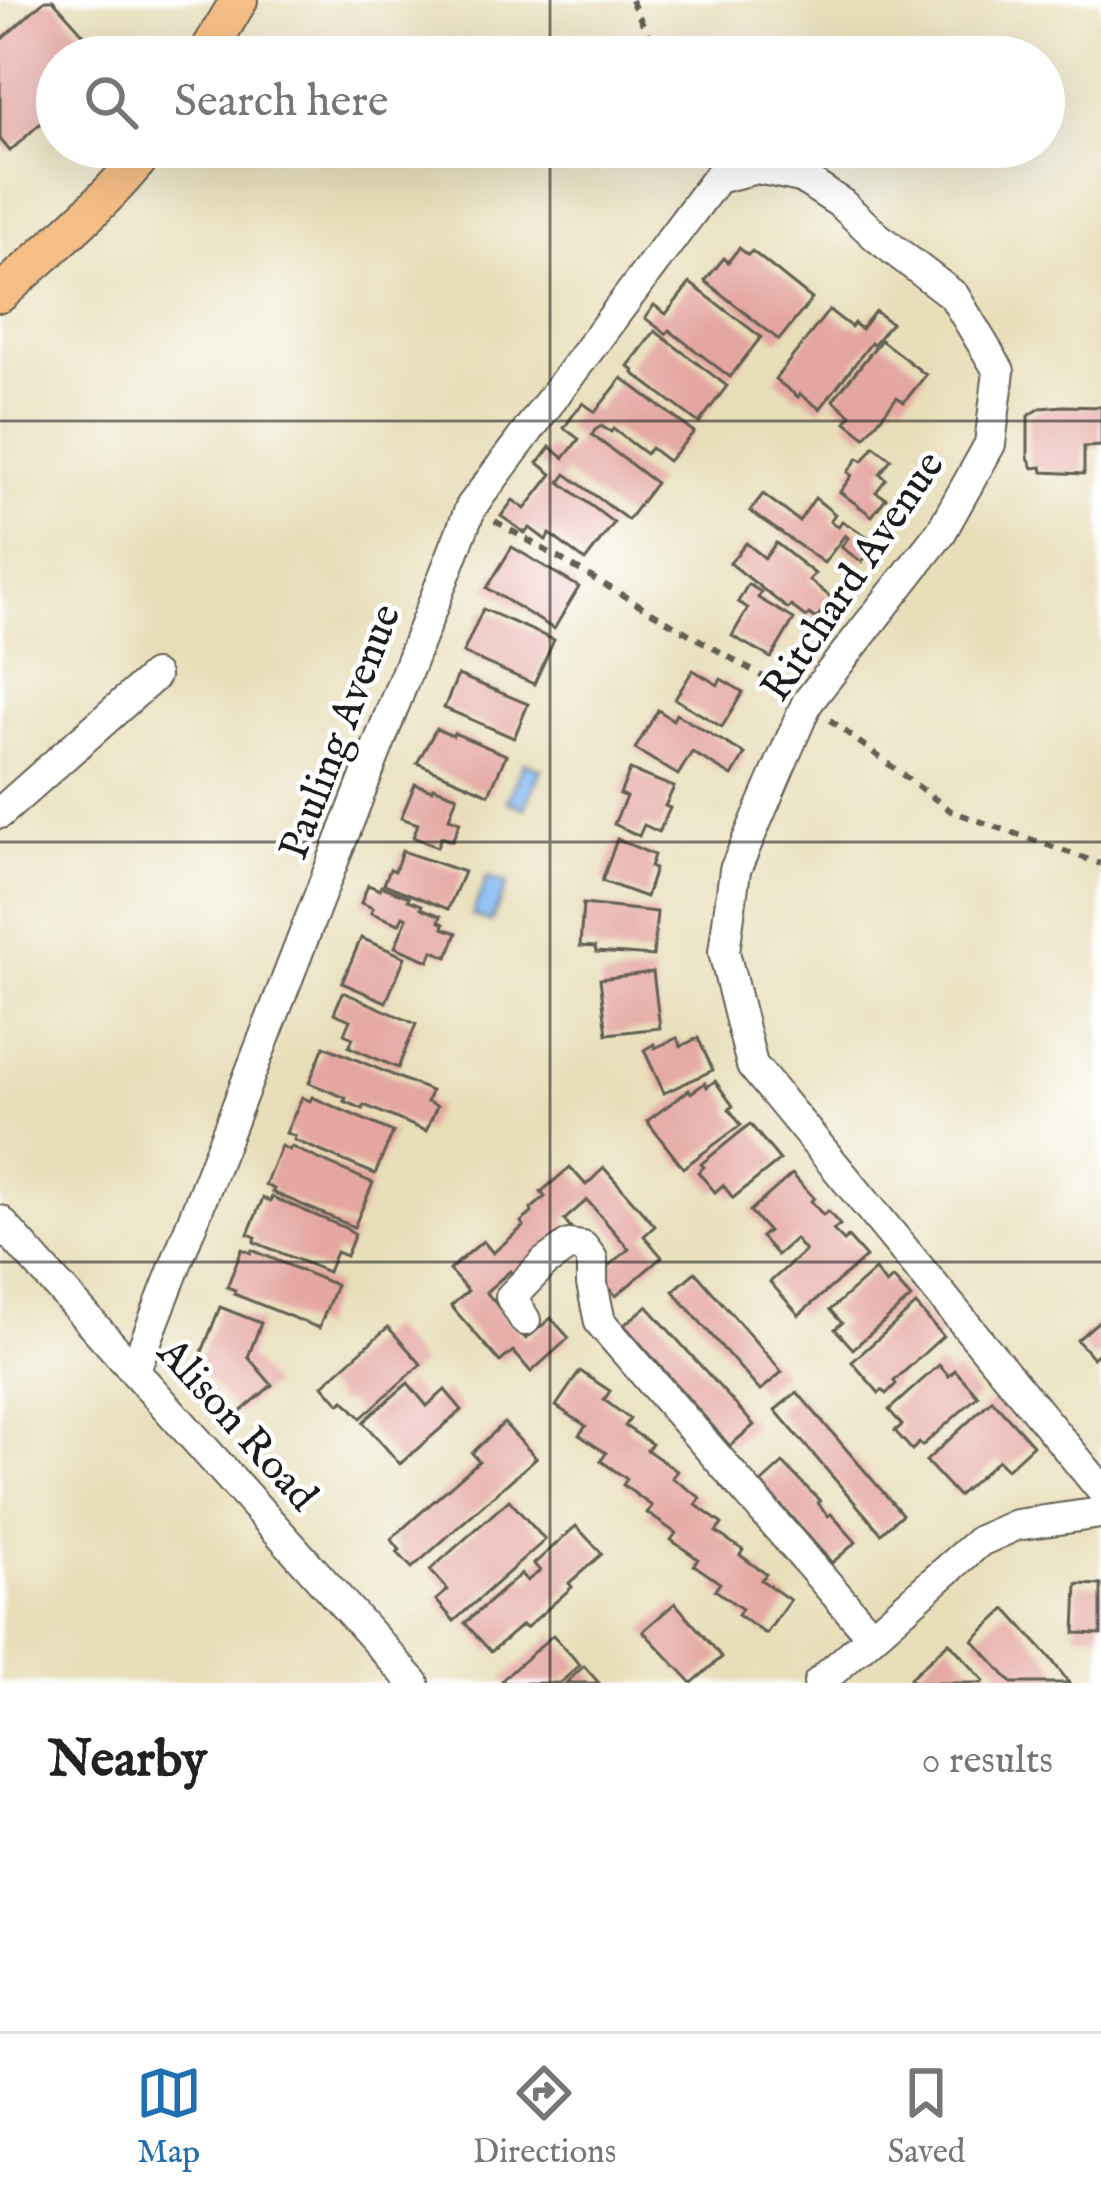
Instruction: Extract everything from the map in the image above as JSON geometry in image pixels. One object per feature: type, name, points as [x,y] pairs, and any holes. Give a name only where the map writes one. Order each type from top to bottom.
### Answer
[{"type":"main road","points":[[218,36],[239,0]]},
{"type":"main road","points":[[0,294],[92,212],[133,168]]},
{"type":"street","name":"Ritchard Avenue","points":[[717,178],[758,168],[801,177],[842,204],[954,296],[999,371],[989,444],[940,532],[807,703],[734,870],[724,952],[752,1065],[1101,1489]]},
{"type":"street","name":"Pauling Avenue","points":[[135,1369],[471,507],[717,178]]},
{"type":"street","points":[[0,813],[154,676]]},
{"type":"street","name":"Alison Road","points":[[0,1221],[414,1683]]},
{"type":"street","points":[[525,1320],[512,1298],[568,1245],[584,1247],[592,1259],[600,1322],[872,1636]]},
{"type":"street","points":[[819,1683],[993,1534],[1016,1525],[1101,1513]]},
{"type":"path","points":[[632,0],[649,36]]},
{"type":"path","points":[[471,507],[807,703],[951,811],[1101,864]]},
{"type":"water","points":[[524,762],[541,769],[525,808],[507,801]]},
{"type":"water","points":[[487,877],[507,884],[491,922],[472,915]]},
{"type":"building","points":[[45,0],[53,0],[85,36],[36,36],[36,127],[10,151],[0,139],[0,41]]},
{"type":"building","points":[[739,248],[748,255],[752,251],[812,299],[779,340],[705,281]]},
{"type":"building","points":[[690,283],[761,337],[730,377],[669,330],[666,334],[645,318],[654,305],[666,314]]},
{"type":"building","points":[[829,310],[851,327],[854,323],[861,329],[875,311],[891,323],[820,409],[775,379]]},
{"type":"building","points":[[655,331],[727,386],[699,423],[628,366]]},
{"type":"building","points":[[881,340],[926,375],[904,402],[897,397],[865,437],[846,422],[851,415],[833,400]]},
{"type":"building","points":[[622,378],[694,432],[668,461],[651,448],[646,454],[613,429],[601,426],[595,430],[592,435],[656,483],[628,520],[566,474],[560,482],[614,523],[585,561],[550,534],[546,540],[530,528],[525,533],[501,516],[513,500],[525,509],[552,474],[538,463],[550,447],[564,458],[579,439],[564,428],[574,414],[583,403],[595,412]]},
{"type":"building","points":[[1101,407],[1101,446],[1084,447],[1084,474],[1043,472],[1042,467],[1033,468],[1028,457],[1028,416],[1041,408]]},
{"type":"building","points":[[874,446],[891,459],[880,474],[886,479],[876,492],[886,498],[872,516],[840,492],[858,458],[863,461]]},
{"type":"building","points":[[763,494],[799,521],[815,498],[835,514],[830,521],[838,527],[842,521],[876,542],[862,562],[841,547],[848,538],[845,535],[824,563],[750,511]]},
{"type":"building","points":[[746,543],[765,558],[776,543],[815,574],[809,580],[832,598],[816,619],[791,606],[788,609],[730,563]]},
{"type":"building","points":[[512,547],[579,587],[554,629],[487,588]]},
{"type":"building","points":[[748,584],[761,592],[758,598],[794,619],[771,658],[732,636],[748,608],[738,602]]},
{"type":"building","points":[[483,609],[554,640],[534,684],[463,653]]},
{"type":"building","points":[[693,670],[718,685],[721,679],[743,692],[722,727],[675,699]]},
{"type":"building","points":[[458,675],[528,704],[514,738],[444,708]]},
{"type":"building","points":[[658,710],[673,720],[676,714],[745,754],[732,776],[692,752],[678,775],[635,749]]},
{"type":"building","points":[[436,729],[506,755],[489,794],[417,763]]},
{"type":"building","points":[[630,770],[674,787],[659,832],[644,825],[639,836],[614,824],[626,797],[620,794]]},
{"type":"building","points":[[415,784],[457,796],[449,818],[460,822],[452,841],[441,837],[437,847],[413,837],[418,824],[401,818]]},
{"type":"building","points":[[617,839],[654,855],[650,867],[655,869],[646,897],[602,881]]},
{"type":"building","points":[[402,851],[464,872],[448,909],[384,884]]},
{"type":"building","points":[[368,885],[409,897],[441,916],[443,928],[457,933],[448,957],[433,951],[429,961],[395,947],[407,918],[403,916],[399,924],[371,913],[373,908],[361,903]]},
{"type":"building","points":[[583,904],[657,912],[653,956],[596,952],[595,947],[580,946]]},
{"type":"building","points":[[361,938],[405,957],[386,1002],[342,983]]},
{"type":"building","points":[[653,972],[660,1028],[607,1034],[600,979]]},
{"type":"building","points":[[343,992],[416,1024],[398,1068],[349,1047],[353,1038],[344,1034],[350,1020],[334,1013]]},
{"type":"building","points":[[677,1038],[681,1046],[698,1038],[713,1070],[664,1093],[644,1050]]},
{"type":"building","points":[[324,1046],[431,1091],[427,1102],[437,1106],[426,1131],[309,1083]]},
{"type":"building","points":[[715,1081],[741,1125],[683,1168],[647,1121],[689,1090]]},
{"type":"building","points":[[302,1097],[393,1132],[375,1174],[286,1133]]},
{"type":"building","points":[[750,1124],[780,1160],[733,1198],[723,1185],[715,1192],[698,1172],[704,1167],[701,1164]]},
{"type":"building","points":[[281,1146],[373,1183],[354,1227],[265,1185]]},
{"type":"building","points":[[570,1167],[586,1185],[604,1168],[655,1226],[644,1236],[662,1257],[616,1296],[598,1275],[629,1249],[587,1200],[564,1220],[572,1230],[516,1278],[510,1271],[486,1292],[526,1339],[551,1318],[569,1338],[531,1372],[513,1351],[500,1362],[451,1306],[468,1291],[449,1270],[483,1241],[493,1253],[524,1226],[521,1222],[545,1197],[541,1192]]},
{"type":"building","points":[[792,1174],[823,1215],[828,1211],[840,1225],[833,1230],[844,1241],[848,1237],[866,1257],[799,1315],[770,1282],[805,1251],[795,1239],[777,1255],[761,1237],[768,1231],[750,1211]]},
{"type":"building","points":[[272,1197],[355,1234],[346,1256],[336,1252],[328,1272],[254,1242],[256,1237],[248,1234],[263,1198],[270,1201]]},
{"type":"building","points":[[242,1249],[336,1285],[319,1328],[227,1287]]},
{"type":"building","points":[[875,1270],[886,1284],[893,1278],[911,1298],[853,1349],[835,1329],[842,1323],[830,1310]]},
{"type":"building","points":[[695,1272],[782,1372],[760,1391],[673,1291]]},
{"type":"building","points":[[916,1305],[943,1336],[886,1394],[879,1393],[852,1362]]},
{"type":"building","points":[[647,1306],[754,1425],[730,1446],[624,1325]]},
{"type":"building","points":[[220,1307],[261,1323],[248,1357],[272,1385],[238,1414],[198,1362]]},
{"type":"building","points":[[1101,1319],[1101,1358],[1098,1354],[1093,1358],[1077,1340]]},
{"type":"building","points":[[388,1327],[421,1364],[361,1418],[323,1385]]},
{"type":"building","points":[[939,1365],[949,1376],[955,1370],[978,1396],[912,1450],[895,1431],[902,1425],[889,1410]]},
{"type":"building","points":[[580,1371],[610,1391],[604,1400],[630,1419],[625,1426],[652,1444],[647,1450],[677,1471],[672,1478],[701,1498],[696,1505],[722,1524],[716,1532],[743,1550],[740,1555],[766,1574],[761,1580],[790,1600],[766,1634],[738,1615],[742,1609],[715,1590],[720,1583],[694,1565],[698,1559],[671,1540],[676,1533],[647,1513],[652,1506],[623,1485],[627,1479],[601,1461],[606,1453],[579,1435],[586,1426],[556,1406]]},
{"type":"building","points":[[408,1383],[427,1406],[445,1390],[462,1410],[400,1464],[363,1422]]},
{"type":"building","points":[[797,1392],[902,1514],[881,1533],[775,1410]]},
{"type":"building","points":[[992,1400],[1033,1445],[1007,1469],[998,1460],[958,1496],[926,1461]]},
{"type":"building","points":[[504,1423],[536,1458],[412,1568],[391,1539],[479,1461],[472,1453]]},
{"type":"building","points":[[783,1463],[856,1542],[832,1563],[761,1483]]},
{"type":"building","points":[[509,1500],[545,1540],[454,1621],[436,1600],[448,1590],[430,1570]]},
{"type":"building","points":[[576,1526],[602,1554],[526,1628],[522,1625],[491,1652],[465,1623],[521,1574],[527,1581],[540,1571],[534,1564]]},
{"type":"building","points":[[1077,1584],[1101,1585],[1101,1634],[1075,1633]]},
{"type":"building","points":[[675,1603],[722,1657],[692,1683],[643,1631]]},
{"type":"building","points":[[1006,1609],[1069,1683],[1012,1683],[973,1640]]},
{"type":"building","points":[[553,1635],[580,1665],[560,1683],[502,1680]]},
{"type":"building","points":[[949,1642],[984,1681],[914,1683],[910,1678]]},
{"type":"building","points":[[584,1666],[599,1683],[566,1683]]}]
